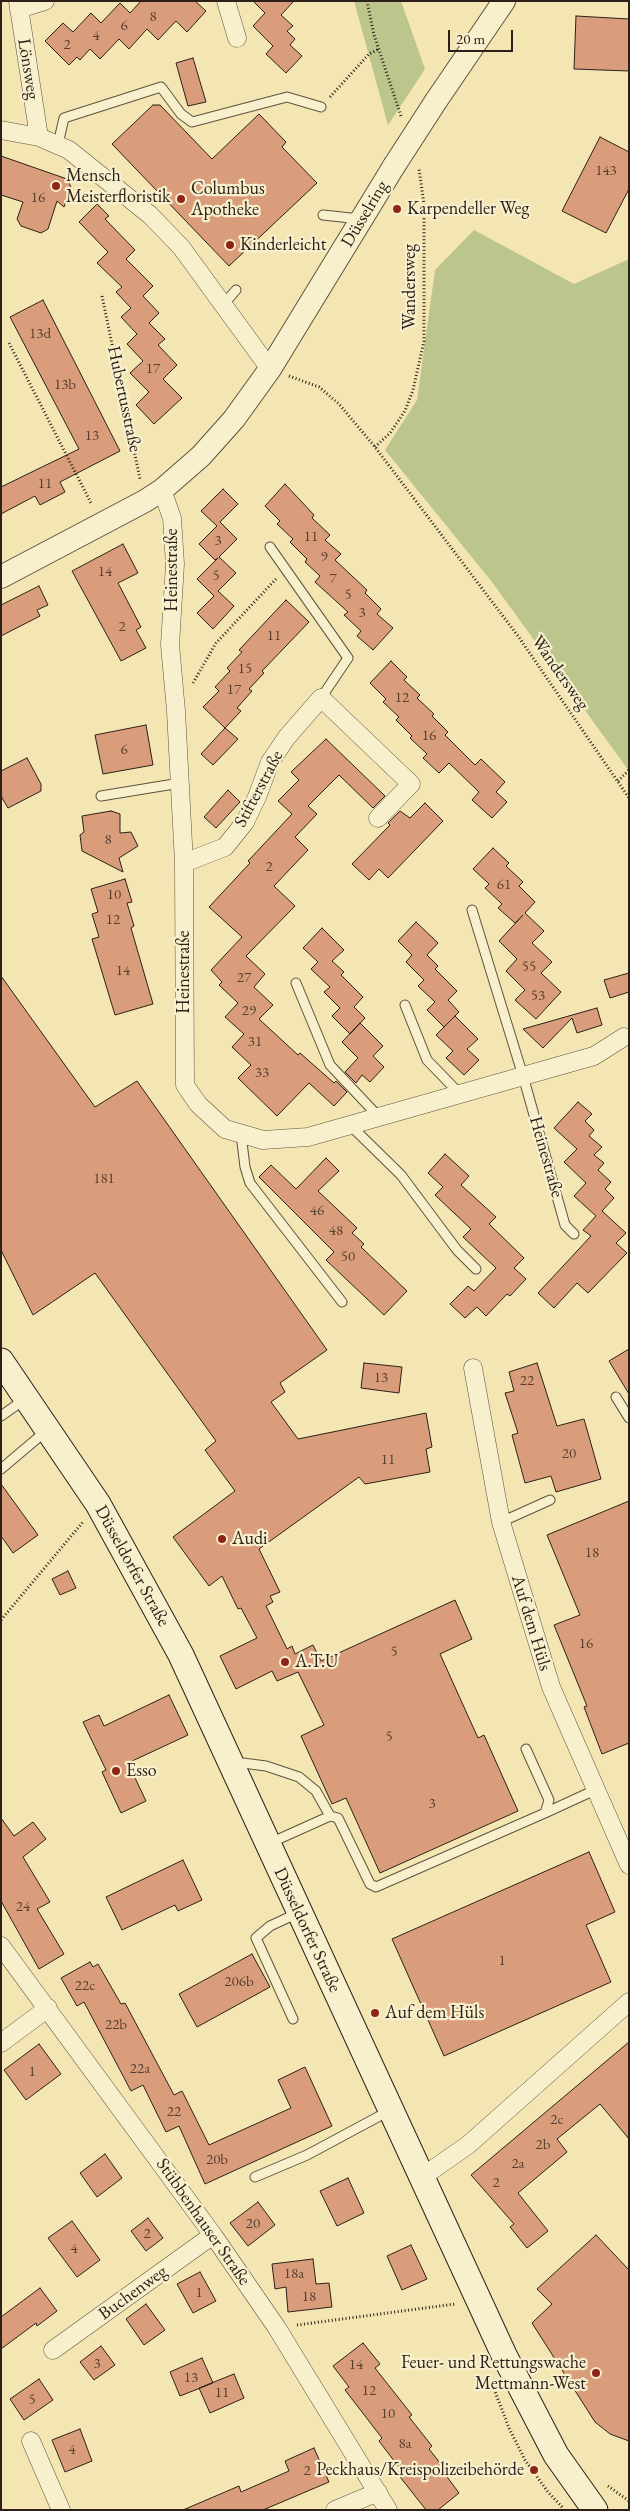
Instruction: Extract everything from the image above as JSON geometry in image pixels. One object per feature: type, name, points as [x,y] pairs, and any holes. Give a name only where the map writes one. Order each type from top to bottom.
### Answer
[{"type":"main road","name":"Düsseldorfer Straße","points":[[1,1361],[98,1504],[181,1655],[228,1761],[531,2410],[556,2455],[595,2510]]},
{"type":"street","points":[[19,5],[45,1]]},
{"type":"street","points":[[226,1],[237,38]]},
{"type":"street","name":"Düsselring","points":[[153,496],[201,456],[234,419],[270,370],[394,166],[504,1]]},
{"type":"street","name":"Lönsweg","points":[[19,5],[39,137]]},
{"type":"street","points":[[1,130],[39,137],[58,144],[79,157],[150,215],[181,247],[270,370]]},
{"type":"street","points":[[1,577],[103,525],[153,496]]},
{"type":"street","name":"Heinestraße","points":[[153,496],[172,518],[175,564],[170,645],[176,711],[184,863],[185,1085],[198,1104],[226,1129],[241,1134],[263,1140],[308,1137],[594,1056],[626,1039]]},
{"type":"street","points":[[321,698],[411,784],[378,818]]},
{"type":"street","name":"Stifterstraße","points":[[184,863],[225,848],[244,822],[257,797],[270,762],[287,736],[321,698]]},
{"type":"street","name":"Auf dem Hüls","points":[[473,1368],[501,1522],[551,1687],[629,1865]]},
{"type":"street","name":"Stübbenhauser Straße","points":[[1,1946],[213,2235],[277,2328],[388,2510]]},
{"type":"street","points":[[422,2177],[468,2145],[629,2002]]},
{"type":"street","points":[[1,2043],[48,2008]]},
{"type":"street","name":"Buchenweg","points":[[53,2350],[213,2235]]},
{"type":"street","points":[[31,2441],[61,2510]]},
{"type":"street","points":[[335,2510],[378,2492]]},
{"type":"lane","points":[[58,144],[64,118],[161,87],[181,114],[192,122],[287,97],[321,106]]},
{"type":"lane","points":[[323,215],[362,219]]},
{"type":"lane","points":[[224,305],[236,290]]},
{"type":"lane","name":"Stifterstraße","points":[[270,547],[348,658],[321,698]]},
{"type":"lane","points":[[101,796],[180,783]]},
{"type":"lane","name":"Heinestraße","points":[[472,910],[523,1076],[565,1225],[574,1234]]},
{"type":"lane","points":[[296,983],[330,1066],[379,1117]]},
{"type":"lane","points":[[406,1005],[427,1060],[460,1094]]},
{"type":"lane","points":[[350,1125],[402,1175],[456,1250],[476,1269]]},
{"type":"lane","points":[[241,1134],[245,1167],[250,1183],[342,1302]]},
{"type":"lane","points":[[1,1416],[26,1398]]},
{"type":"lane","points":[[616,1398],[629,1418]]},
{"type":"lane","points":[[1,1469],[48,1429]]},
{"type":"lane","points":[[501,1522],[550,1500]]},
{"type":"lane","points":[[526,1749],[549,1800],[545,1813]]},
{"type":"lane","points":[[228,1761],[266,1766],[299,1777],[316,1790],[330,1816]]},
{"type":"lane","points":[[267,1844],[330,1816],[338,1818],[344,1826],[370,1884],[376,1887],[595,1790]]},
{"type":"lane","points":[[293,2019],[256,1938],[270,1926],[298,1912]]},
{"type":"lane","points":[[255,2177],[307,2155],[391,2110]]},
{"type":"path","points":[[367,1],[379,49],[403,122]]},
{"type":"path","points":[[321,106],[369,54],[379,49]]},
{"type":"path","name":"Wandersweg","points":[[375,447],[390,433],[405,411],[413,390],[424,341],[424,204],[418,167]]},
{"type":"path","name":"Hubertusstraße","points":[[102,296],[153,496]]},
{"type":"path","points":[[10,343],[103,525]]},
{"type":"path","name":"Wandersweg","points":[[270,370],[319,387],[339,404],[375,447],[518,636],[629,798]]},
{"type":"path","points":[[176,711],[216,643],[285,568]]},
{"type":"path","points":[[618,781],[629,770]]},
{"type":"path","points":[[1,1620],[98,1504]]},
{"type":"path","points":[[277,2328],[460,2304]]},
{"type":"path","points":[[613,2490],[629,2501]]},
{"type":"green space","points":[[354,1],[401,1],[425,69],[388,125]]},
{"type":"green space","points":[[474,230],[574,284],[629,259],[629,771],[492,582],[385,450],[417,400],[435,270]]},
{"type":"building","points":[[141,1],[195,1],[206,11],[187,32],[176,21],[158,40],[147,29],[129,49],[119,39],[100,59],[90,49],[80,60],[77,57],[69,65],[45,41],[63,23],[73,32],[91,13],[101,23],[120,3],[130,13]]},
{"type":"building","points":[[253,1],[294,1],[281,15],[293,26],[287,31],[295,39],[290,45],[302,56],[286,73],[266,54],[273,46],[253,26],[265,13]]},
{"type":"building","points":[[576,16],[629,19],[629,71],[574,69]]},
{"type":"building","points":[[193,58],[206,102],[188,106],[176,63]]},
{"type":"building","points":[[153,105],[160,105],[212,159],[259,114],[286,142],[282,147],[317,183],[229,266],[112,144]]},
{"type":"building","points":[[600,137],[629,152],[629,189],[606,233],[562,211]]},
{"type":"building","points":[[1,156],[67,179],[71,187],[64,207],[57,201],[48,229],[41,233],[21,226],[17,219],[23,202],[1,195]]},
{"type":"building","points":[[97,204],[109,216],[105,219],[135,250],[126,259],[153,286],[143,296],[159,313],[149,323],[165,339],[158,345],[177,365],[163,379],[182,398],[154,424],[136,405],[149,392],[130,373],[143,361],[127,344],[137,334],[121,317],[131,308],[116,292],[122,287],[97,263],[108,252],[79,222]]},
{"type":"building","points":[[43,300],[120,451],[60,482],[65,492],[40,505],[35,496],[1,514],[1,487],[79,449],[10,317]]},
{"type":"building","points":[[285,484],[314,515],[312,518],[330,535],[325,540],[341,554],[335,560],[367,590],[365,593],[381,609],[377,614],[393,628],[373,650],[357,636],[361,631],[344,615],[348,612],[315,582],[320,576],[305,562],[307,559],[290,542],[293,539],[277,524],[280,521],[265,506]]},
{"type":"building","points":[[223,489],[238,504],[220,522],[237,539],[219,557],[236,573],[218,591],[234,606],[213,629],[197,613],[214,596],[197,579],[218,558],[215,560],[199,544],[217,526],[201,511]]},
{"type":"building","points":[[123,544],[138,573],[118,583],[141,627],[136,630],[146,648],[121,661],[72,571]]},
{"type":"building","points":[[39,586],[48,605],[37,610],[40,616],[1,636],[1,605]]},
{"type":"building","points":[[286,600],[309,622],[262,671],[264,673],[249,689],[252,691],[237,708],[241,711],[225,728],[203,707],[219,691],[215,687],[230,671],[227,668],[242,652],[239,650]]},
{"type":"building","points":[[391,661],[407,677],[404,680],[420,695],[417,698],[434,714],[432,716],[448,732],[445,735],[475,765],[481,759],[505,782],[496,792],[507,802],[492,818],[472,800],[479,792],[449,763],[439,773],[423,758],[427,754],[410,738],[412,736],[396,720],[399,717],[383,702],[386,699],[370,683]]},
{"type":"building","points":[[146,725],[153,765],[103,774],[95,735]]},
{"type":"building","points":[[225,728],[238,739],[213,765],[201,754]]},
{"type":"building","points":[[326,739],[385,796],[373,808],[339,775],[308,806],[317,814],[295,837],[308,850],[274,886],[295,906],[246,956],[265,974],[254,987],[273,1005],[259,1019],[298,1055],[300,1053],[347,1092],[334,1106],[309,1083],[277,1116],[238,1078],[251,1065],[232,1047],[244,1034],[225,1017],[238,1003],[219,985],[222,982],[211,970],[242,937],[209,907],[250,863],[248,861],[292,814],[278,801],[299,780],[291,772]]},
{"type":"building","points":[[27,758],[41,784],[41,791],[8,808],[1,796],[1,771]]},
{"type":"building","points":[[228,790],[240,802],[216,828],[204,817]]},
{"type":"building","points":[[425,803],[443,821],[388,878],[379,869],[369,880],[352,864],[390,825],[388,823],[400,811],[410,818]]},
{"type":"building","points":[[111,811],[120,814],[120,833],[131,832],[138,846],[119,858],[123,872],[82,851],[80,835],[84,832],[82,816]]},
{"type":"building","points":[[493,848],[509,863],[506,866],[523,882],[519,886],[535,902],[525,913],[544,931],[532,943],[552,962],[541,973],[561,992],[536,1019],[515,1000],[525,990],[506,971],[517,959],[499,941],[523,915],[515,923],[498,908],[502,904],[485,888],[489,884],[473,869]]},
{"type":"building","points":[[125,879],[132,902],[127,903],[134,926],[131,928],[153,1004],[115,1015],[92,939],[99,937],[92,914],[98,912],[91,889]]},
{"type":"building","points":[[416,922],[438,943],[427,955],[438,966],[435,969],[457,991],[448,1000],[459,1012],[444,1027],[427,1010],[435,1002],[418,986],[424,980],[406,962],[412,955],[398,941]]},
{"type":"building","points":[[322,928],[344,950],[332,961],[344,972],[341,975],[363,997],[354,1007],[365,1018],[350,1034],[332,1016],[340,1008],[324,992],[330,987],[311,969],[318,962],[303,948]]},
{"type":"building","points":[[629,973],[629,992],[610,998],[604,980]]},
{"type":"building","points":[[1,976],[95,1107],[137,1081],[327,1350],[280,1383],[285,1392],[271,1402],[298,1439],[426,1413],[432,1447],[426,1449],[430,1472],[365,1484],[359,1477],[259,1549],[280,1592],[270,1596],[273,1602],[266,1606],[287,1649],[292,1646],[295,1654],[313,1645],[321,1661],[455,1600],[472,1639],[440,1654],[478,1738],[484,1735],[518,1811],[380,1873],[346,1798],[332,1804],[301,1736],[324,1725],[298,1672],[277,1681],[272,1671],[236,1689],[220,1656],[257,1638],[241,1608],[238,1609],[222,1576],[209,1586],[173,1537],[235,1491],[205,1450],[216,1441],[95,1273],[33,1315],[1,1250]]},
{"type":"building","points":[[597,1008],[602,1025],[577,1033],[572,1018],[543,1048],[523,1029]]},
{"type":"building","points":[[455,1016],[478,1039],[467,1049],[479,1060],[464,1075],[446,1058],[453,1051],[436,1035]]},
{"type":"building","points":[[360,1023],[383,1046],[373,1056],[384,1067],[370,1082],[362,1075],[356,1083],[345,1072],[358,1058],[342,1042]]},
{"type":"building","points":[[578,1102],[592,1114],[585,1121],[594,1130],[589,1136],[602,1147],[594,1155],[604,1163],[598,1170],[611,1182],[605,1189],[614,1198],[602,1211],[626,1233],[616,1243],[627,1253],[588,1293],[577,1283],[554,1308],[538,1293],[591,1236],[583,1230],[596,1216],[574,1196],[586,1183],[564,1162],[577,1149],[554,1128]]},
{"type":"building","points":[[445,1154],[469,1176],[461,1185],[496,1217],[489,1224],[524,1258],[514,1268],[526,1279],[510,1296],[507,1294],[486,1316],[477,1307],[465,1318],[450,1304],[468,1286],[474,1291],[496,1268],[463,1237],[471,1229],[435,1195],[443,1187],[428,1173]]},
{"type":"building","points":[[326,1158],[339,1171],[318,1191],[357,1228],[352,1233],[364,1244],[361,1247],[407,1291],[384,1315],[326,1260],[334,1252],[259,1177],[271,1165],[296,1189]]},
{"type":"building","points":[[629,1349],[629,1394],[609,1361]]},
{"type":"building","points":[[364,1363],[402,1367],[399,1393],[361,1388]]},
{"type":"building","points":[[537,1363],[557,1426],[584,1419],[601,1479],[556,1492],[551,1476],[525,1483],[512,1435],[518,1433],[505,1393],[514,1391],[509,1372]]},
{"type":"building","points":[[1,1484],[38,1535],[13,1553],[1,1536]]},
{"type":"building","points":[[629,1501],[629,1743],[602,1754],[584,1707],[587,1706],[554,1625],[580,1615],[547,1535]]},
{"type":"building","points":[[68,1571],[76,1588],[60,1595],[52,1579]]},
{"type":"building","points":[[169,1695],[188,1735],[128,1763],[146,1801],[121,1813],[102,1772],[106,1770],[83,1722],[99,1715],[104,1726]]},
{"type":"building","points":[[1,1818],[14,1836],[33,1822],[46,1839],[23,1857],[50,1902],[37,1909],[64,1954],[39,1969],[1,1901]]},
{"type":"building","points":[[589,1852],[615,1912],[586,1925],[611,1982],[444,2056],[392,1939]]},
{"type":"building","points":[[183,1860],[202,1900],[178,1911],[175,1905],[122,1930],[106,1897]]},
{"type":"building","points":[[252,1954],[270,1987],[197,2027],[179,1994]]},
{"type":"building","points":[[90,1962],[93,1967],[98,1964],[121,2004],[125,2003],[174,2095],[182,2091],[209,2145],[291,2108],[278,2080],[305,2067],[332,2126],[205,2184],[179,2126],[166,2132],[143,2085],[131,2091],[84,2002],[77,2006],[61,1978]]},
{"type":"building","points":[[629,2042],[629,2139],[600,2104],[557,2139],[567,2152],[518,2193],[548,2231],[527,2248],[510,2227],[514,2224],[471,2175]]},
{"type":"building","points":[[39,2044],[61,2074],[26,2100],[4,2070]]},
{"type":"building","points":[[105,2154],[122,2178],[97,2197],[80,2173]]},
{"type":"building","points":[[348,2178],[364,2213],[337,2226],[320,2191]]},
{"type":"building","points":[[258,2202],[275,2225],[248,2246],[230,2223]]},
{"type":"building","points":[[148,2218],[163,2238],[146,2251],[131,2231]]},
{"type":"building","points":[[72,2221],[100,2260],[77,2277],[48,2238]]},
{"type":"building","name":"Feuer- und Rettungswache Mettmann-West","points":[[596,2235],[629,2270],[629,2441],[610,2434],[595,2422],[532,2323],[552,2304],[537,2289]]},
{"type":"building","points":[[411,2245],[427,2279],[402,2290],[387,2256]]},
{"type":"building","points":[[313,2259],[316,2284],[329,2283],[332,2307],[288,2312],[286,2287],[275,2289],[272,2264]]},
{"type":"building","points":[[200,2272],[216,2301],[193,2313],[177,2284]]},
{"type":"building","points":[[40,2288],[57,2311],[37,2326],[36,2323],[1,2349],[1,2317]]},
{"type":"building","points":[[146,2304],[165,2330],[144,2345],[126,2319]]},
{"type":"building","points":[[363,2343],[380,2364],[375,2368],[412,2415],[409,2417],[432,2446],[429,2449],[444,2468],[442,2470],[459,2493],[438,2510],[426,2510],[397,2473],[401,2470],[379,2441],[382,2438],[345,2390],[349,2387],[333,2366]]},
{"type":"building","points":[[101,2346],[115,2365],[94,2380],[80,2362]]},
{"type":"building","points":[[202,2358],[213,2383],[180,2396],[170,2372]]},
{"type":"building","points":[[234,2374],[244,2398],[210,2413],[199,2388]]},
{"type":"building","points":[[39,2379],[53,2400],[24,2420],[10,2399]]},
{"type":"building","points":[[80,2429],[92,2461],[65,2472],[52,2440]]},
{"type":"building","points":[[314,2448],[329,2482],[263,2510],[183,2510],[239,2486],[241,2492],[289,2471],[285,2461]]},
{"type":"place","name":"Mensch Meisterfloristik","points":[[56,186]]},
{"type":"place","name":"Columbus Apotheke","points":[[181,199]]},
{"type":"place","name":"Karpendeller Weg","points":[[397,209]]},
{"type":"place","name":"Kinderleicht","points":[[230,245]]},
{"type":"place","name":"Audi","points":[[222,1539]]},
{"type":"place","name":"A.T.U","points":[[285,1662]]},
{"type":"place","name":"Esso","points":[[116,1771]]},
{"type":"place","name":"Auf dem Hüls","points":[[375,2013]]},
{"type":"place","name":"Feuer- und Rettungswache Mettmann-West","points":[[596,2373]]},
{"type":"place","name":"Peckhaus/Kreispolizeibehörde","points":[[534,2470]]}]
